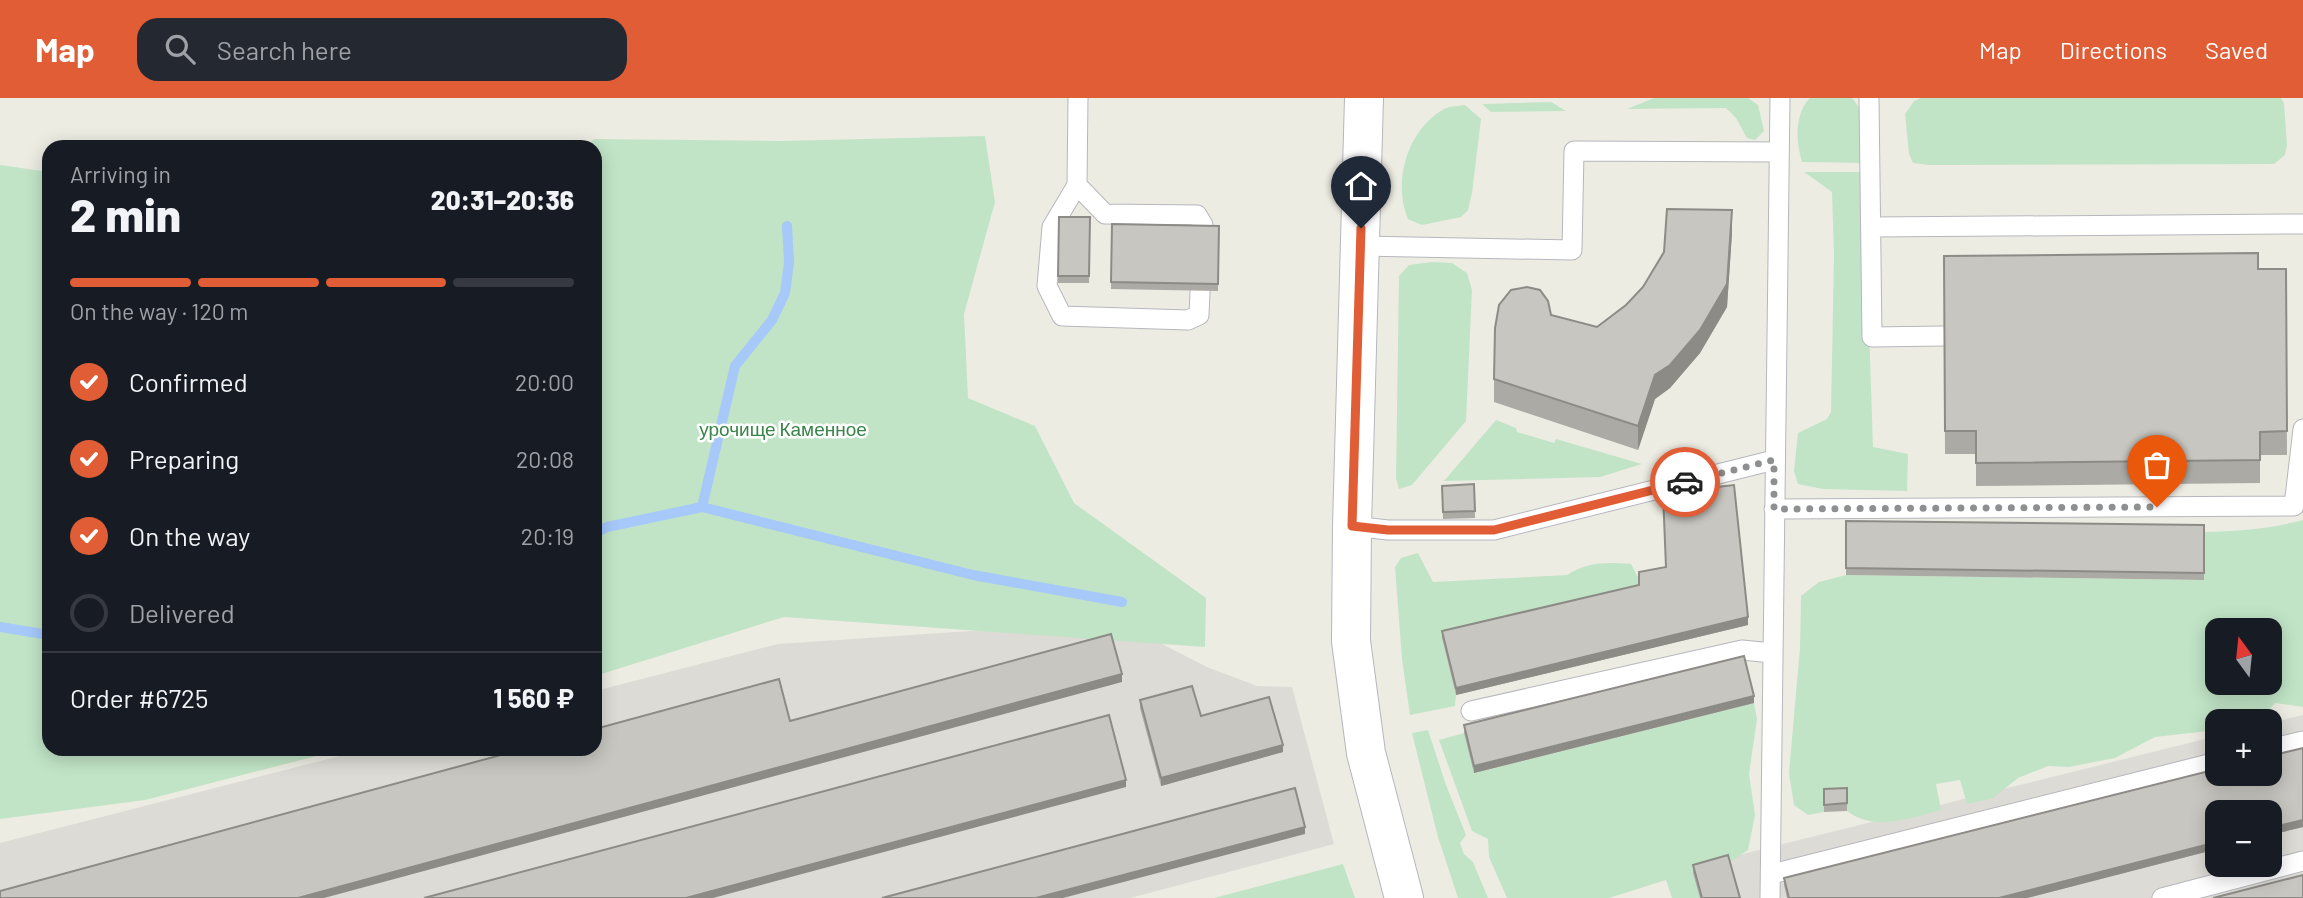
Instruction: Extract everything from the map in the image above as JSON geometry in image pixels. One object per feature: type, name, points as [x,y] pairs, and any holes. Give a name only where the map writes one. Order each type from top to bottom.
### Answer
[{"type":"street","points":[[1364,98],[1351,641],[1366,753],[1404,898]]},
{"type":"lane","points":[[1077,185],[1105,214],[1197,215],[1203,225],[1199,315],[1188,320],[1062,316],[1047,286],[1052,227],[1077,185],[1078,98]]},
{"type":"lane","points":[[1770,898],[1780,98]]},
{"type":"lane","points":[[1869,98],[1871,337],[1944,336]]},
{"type":"lane","points":[[1361,246],[1572,250],[1574,151],[1779,152]]},
{"type":"lane","points":[[1871,227],[2303,224]]},
{"type":"lane","points":[[1774,509],[2294,506],[2303,429]]},
{"type":"lane","points":[[1352,526],[1388,530],[1494,530],[1774,460]]},
{"type":"lane","points":[[1471,711],[1742,650],[1772,653]]},
{"type":"lane","points":[[2282,746],[2303,741]]},
{"type":"lane","points":[[1772,874],[2205,765]]},
{"type":"lane","points":[[2162,898],[2303,861]]},
{"type":"shaded area","points":[[1117,621],[1207,667],[1257,686],[1292,687],[1334,844],[1130,898],[0,898],[0,843],[340,756],[602,756],[602,689],[778,644]]},
{"type":"shaded area","points":[[2303,715],[2303,898],[1696,898],[1687,868],[2205,739],[2205,786],[2282,786],[2282,720]]},
{"type":"green space","points":[[1654,98],[1748,98],[1758,105],[1764,131],[1755,140],[1747,138],[1736,118],[1726,108],[1627,109]]},
{"type":"green space","points":[[1810,98],[1852,98],[1863,120],[1863,163],[1802,162],[1798,146],[1799,120]]},
{"type":"green space","points":[[1921,98],[2281,98],[2284,103],[2287,145],[2285,155],[2274,164],[1913,163],[1909,154],[1905,114],[1914,101]]},
{"type":"green space","points":[[1551,102],[1566,111],[1491,112],[1482,104]]},
{"type":"green space","points":[[1465,105],[1481,119],[1468,210],[1461,217],[1422,225],[1408,219],[1403,204],[1406,157],[1421,129],[1431,118],[1446,108]]},
{"type":"green space","name":"урочище Каменное","points":[[985,136],[995,202],[964,314],[968,398],[1035,426],[1074,503],[1206,598],[1205,647],[784,617],[602,674],[602,140],[593,140],[594,139],[782,141]]},
{"type":"green space","points":[[0,165],[42,171],[42,756],[317,756],[145,800],[0,819]]},
{"type":"green space","points":[[1804,172],[1864,172],[1873,447],[1908,454],[1907,491],[1823,489],[1798,484],[1794,471],[1798,433],[1827,419],[1831,412],[1834,255],[1832,192]]},
{"type":"green space","points":[[1452,263],[1467,273],[1472,290],[1466,421],[1412,485],[1399,489],[1396,478],[1399,276],[1409,265]]},
{"type":"green space","points":[[1496,420],[1516,428],[1517,432],[1554,443],[1556,439],[1642,464],[1600,477],[1444,481]]},
{"type":"green space","points":[[2303,520],[2303,707],[2275,703],[2270,709],[2205,709],[2205,731],[2155,737],[2115,758],[2069,767],[2048,766],[2018,778],[1993,798],[1967,804],[1960,780],[1936,784],[1941,810],[1905,819],[1881,822],[1858,817],[1847,811],[1846,795],[1825,796],[1824,812],[1808,815],[1794,805],[1789,773],[1800,648],[1801,596],[1819,582],[1846,575],[2203,580],[2204,532],[2254,529]]},
{"type":"green space","points":[[1418,553],[1433,582],[1567,575],[1598,564],[1631,564],[1639,579],[1639,592],[1442,639],[1456,695],[1455,706],[1410,715],[1402,659],[1395,567],[1401,558]]},
{"type":"green space","points":[[1754,703],[1757,719],[1749,774],[1755,815],[1748,850],[1728,863],[1693,873],[1700,898],[1672,898],[1666,880],[1609,898],[1507,898],[1489,857],[1488,839],[1472,831],[1439,740],[1464,733],[1475,773]]},
{"type":"green space","points":[[1428,730],[1466,835],[1460,843],[1464,854],[1473,862],[1488,898],[1458,898],[1438,837],[1412,733]]},
{"type":"green space","points":[[1343,864],[1355,898],[1214,898]]},
{"type":"building","points":[[1667,209],[1732,210],[1727,284],[1700,330],[1670,365],[1655,375],[1638,426],[1494,379],[1495,328],[1499,305],[1511,290],[1527,287],[1540,290],[1548,301],[1551,315],[1597,327],[1626,305],[1643,287],[1664,252]]},
{"type":"building","points":[[1059,217],[1090,217],[1089,276],[1058,276]]},
{"type":"building","points":[[1112,224],[1219,226],[1218,284],[1111,282]]},
{"type":"building","points":[[2258,253],[2258,269],[2286,269],[2287,431],[2260,432],[2260,460],[1976,463],[1976,431],[1945,431],[1944,256]]},
{"type":"building","points":[[1474,484],[1475,511],[1443,512],[1442,486]]},
{"type":"building","points":[[1734,485],[1748,617],[1456,688],[1442,631],[1639,585],[1639,572],[1666,567],[1663,493]]},
{"type":"building","points":[[1846,521],[2204,525],[2204,573],[1846,568]]},
{"type":"building","points":[[1111,634],[1122,674],[298,898],[0,898],[0,891],[497,756],[602,756],[602,727],[779,679],[790,721]]},
{"type":"building","points":[[1744,656],[1754,696],[1474,766],[1464,725]]},
{"type":"building","points":[[1192,686],[1201,716],[1269,697],[1283,745],[1161,778],[1140,700]]},
{"type":"building","points":[[1109,715],[1126,780],[686,898],[424,898]]},
{"type":"building","points":[[2303,748],[2303,820],[2282,825],[2282,800],[2205,800],[2205,845],[1999,898],[1789,898],[1784,878],[2205,772],[2205,786],[2282,786],[2282,753]]},
{"type":"building","points":[[1295,788],[1305,827],[1036,898],[882,898]]},
{"type":"building","points":[[1847,788],[1847,803],[1824,805],[1824,789]]},
{"type":"building","points":[[1728,855],[1740,898],[1702,898],[1693,865]]},
{"type":"building","points":[[2303,875],[2303,898],[2213,898]]},
{"type":"waterway","points":[[702,507],[735,366],[772,320],[785,293],[789,262],[787,226]]},
{"type":"waterway","points":[[602,530],[702,507],[973,575],[1122,602]]},
{"type":"waterway","points":[[0,627],[42,634]]},
{"type":"way so far","points":[[1685,482],[1774,460],[1774,509],[2157,507]]},
{"type":"route","points":[[1361,228],[1352,526],[1388,530],[1494,530],[1685,482]]}]
